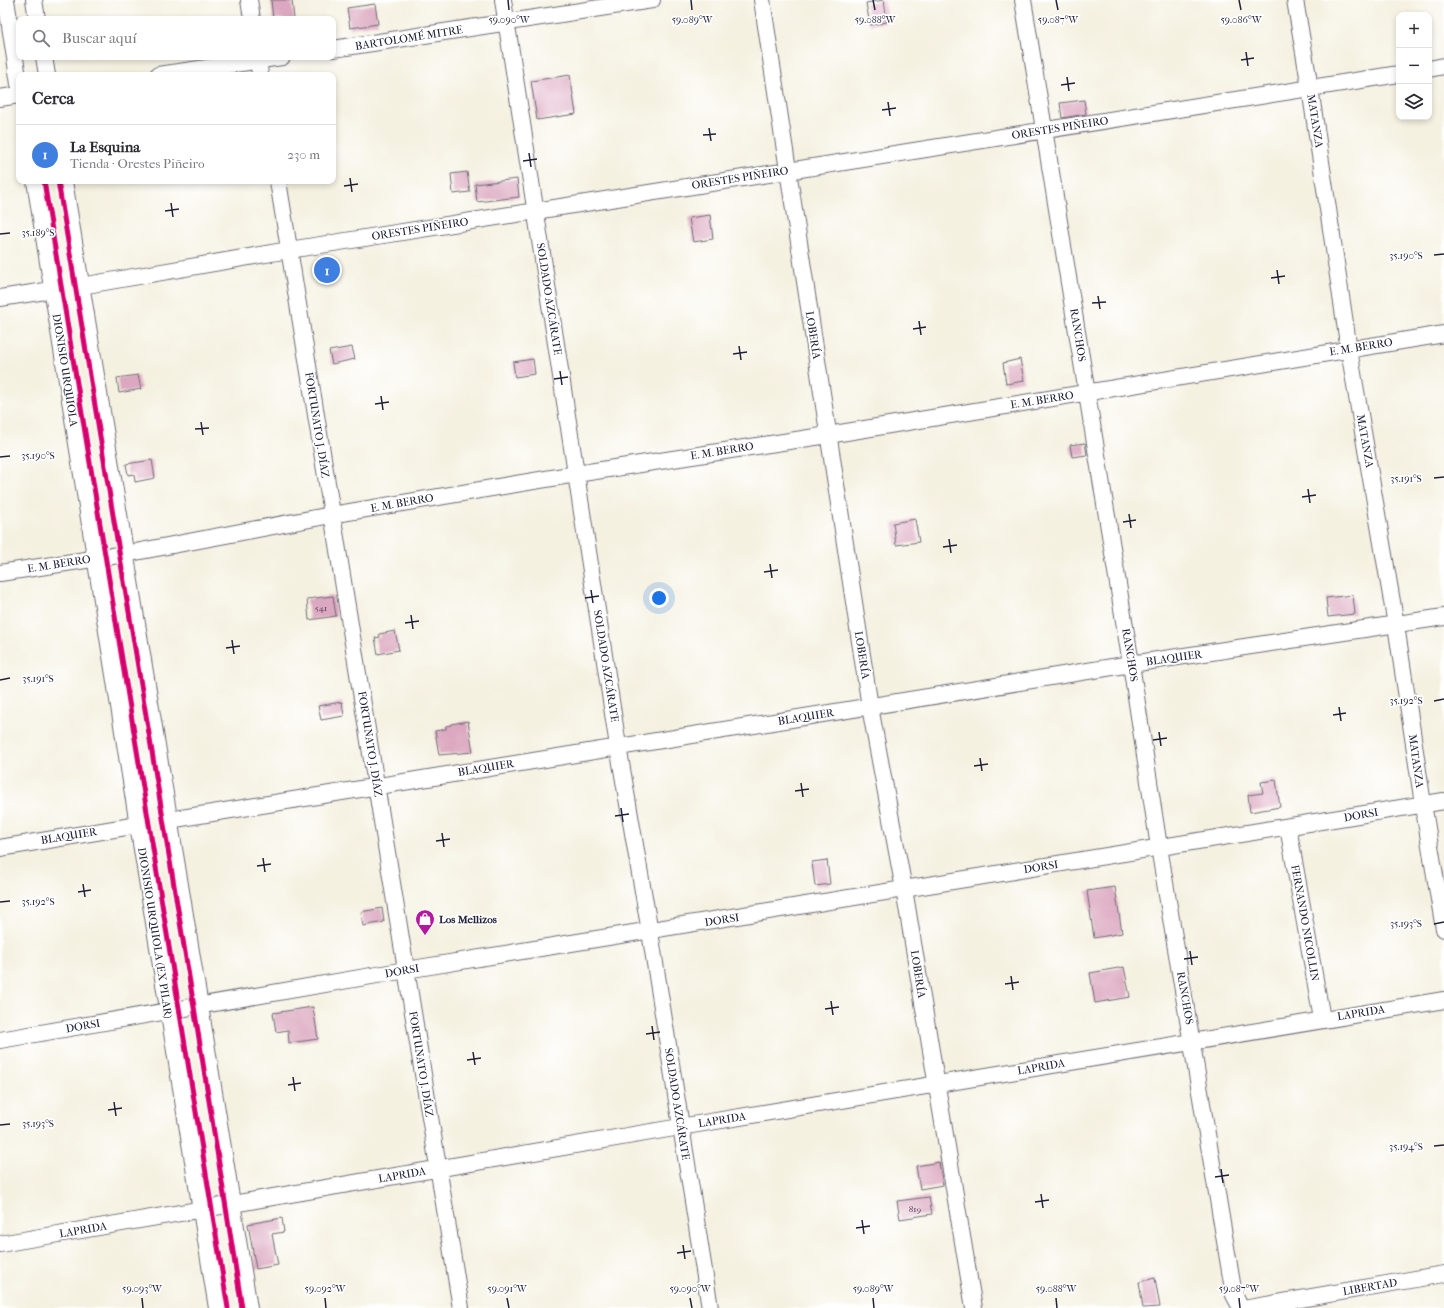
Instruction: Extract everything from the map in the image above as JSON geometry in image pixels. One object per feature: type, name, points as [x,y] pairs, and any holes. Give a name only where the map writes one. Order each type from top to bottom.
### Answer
[{"type":"street","points":[[6,0],[17,72]]},
{"type":"street","points":[[34,0],[37,16]]},
{"type":"street","points":[[249,0],[252,16]]},
{"type":"street","name":"SOLDADO AZCÁRATE","points":[[503,0],[618,746],[650,932],[710,1308]]},
{"type":"street","name":"BARTOLOMÉ MITRE","points":[[336,49],[652,0]]},
{"type":"street","name":"LOBERÍA","points":[[762,0],[870,707],[904,889],[974,1308]]},
{"type":"street","name":"RANCHOS","points":[[1023,0],[1131,664],[1159,847],[1193,1042],[1234,1295],[1241,1308]]},
{"type":"street","name":"MATANZA","points":[[1295,0],[1310,88],[1349,350],[1396,625],[1423,804],[1444,929]]},
{"type":"street","points":[[44,60],[46,72]]},
{"type":"street","points":[[186,72],[259,64],[272,60]]},
{"type":"street","points":[[1432,68],[1444,66]]},
{"type":"street","name":"ORESTES PIÑEIRO","points":[[81,286],[289,250],[1396,74]]},
{"type":"street","points":[[0,98],[16,95]]},
{"type":"street","name":"DIONISIO URQUIOLA","points":[[35,184],[95,558]]},
{"type":"street","points":[[64,184],[249,1308]]},
{"type":"street","name":"FORTUNATO J. DÍAZ","points":[[278,184],[331,515],[377,786],[461,1308]]},
{"type":"street","points":[[0,298],[52,290]]},
{"type":"street","name":"E. M. BERRO","points":[[0,574],[125,554],[331,515],[576,474],[828,435],[1444,334]]},
{"type":"street","name":"DIONISIO URQUIOLA (EX PILAR)","points":[[95,558],[217,1308]]},
{"type":"street","name":"BLAQUIER","points":[[169,820],[1131,664],[1444,617]]},
{"type":"street","name":"DORSI","points":[[0,1040],[406,970],[650,932],[1444,801]]},
{"type":"street","name":"BLAQUIER","points":[[0,848],[138,825]]},
{"type":"street","name":"FERNANDO NICOLLIN","points":[[1288,827],[1322,1019]]},
{"type":"street","name":"LAPRIDA","points":[[0,1244],[680,1127],[1193,1042],[1322,1019],[1444,1000]]},
{"type":"street","name":"LIBERTAD","points":[[1249,1308],[1444,1274]]},
{"type":"building","points":[[271,0],[292,0],[294,16],[273,16]]},
{"type":"building","points":[[884,0],[887,22],[870,25],[866,3]]},
{"type":"building","points":[[375,4],[378,24],[350,28],[347,8]]},
{"type":"building","points":[[570,75],[576,114],[537,120],[531,81]]},
{"type":"building","points":[[1084,100],[1086,114],[1062,118],[1060,103]]},
{"type":"building","points":[[467,172],[470,192],[453,194],[451,174]]},
{"type":"building","points":[[517,179],[519,197],[477,202],[475,184]]},
{"type":"building","points":[[710,215],[713,239],[693,242],[689,218]]},
{"type":"building","points":[[352,347],[355,359],[332,364],[329,351]]},
{"type":"building","points":[[533,359],[535,374],[515,377],[513,362]]},
{"type":"building","points":[[1020,359],[1024,381],[1006,384],[1003,363]]},
{"type":"building","points":[[138,375],[141,389],[119,393],[117,378]]},
{"type":"building","points":[[1085,443],[1087,455],[1072,457],[1070,445]]},
{"type":"building","points":[[152,460],[155,478],[135,482],[134,474],[128,475],[126,464]]},
{"type":"building","points":[[915,519],[919,542],[896,545],[893,523]]},
{"type":"building","points":[[1353,595],[1355,614],[1328,617],[1326,598]]},
{"type":"building","points":[[333,596],[336,616],[309,620],[307,599]]},
{"type":"building","points":[[395,631],[399,650],[378,654],[375,638],[380,637],[379,634]]},
{"type":"building","points":[[342,702],[344,716],[321,720],[318,706]]},
{"type":"building","points":[[468,721],[473,752],[439,755],[435,731],[446,729],[446,726],[451,724]]},
{"type":"building","points":[[1276,780],[1280,807],[1250,812],[1248,795],[1263,793],[1261,782]]},
{"type":"building","points":[[827,860],[830,884],[815,886],[812,862]]},
{"type":"building","points":[[1115,887],[1122,933],[1094,938],[1087,891]]},
{"type":"building","points":[[382,908],[384,922],[363,926],[361,912]]},
{"type":"building","points":[[1124,967],[1130,997],[1095,1003],[1090,973]]},
{"type":"building","points":[[313,1007],[318,1039],[289,1043],[288,1030],[276,1032],[273,1013]]},
{"type":"building","points":[[939,1162],[943,1185],[920,1189],[916,1166]]},
{"type":"building","points":[[929,1197],[932,1214],[900,1219],[897,1201]]},
{"type":"building","points":[[282,1218],[284,1232],[272,1234],[278,1265],[256,1269],[248,1224]]},
{"type":"building","points":[[1155,1278],[1160,1307],[1143,1308],[1139,1282]]},
{"type":"cycle path","points":[[44,184],[228,1308]]},
{"type":"cycle path","points":[[58,184],[242,1308]]},
{"type":"place","name":"La Esquina","points":[[327,270]]},
{"type":"place","name":"Los Mellizos","points":[[425,936]]}]
